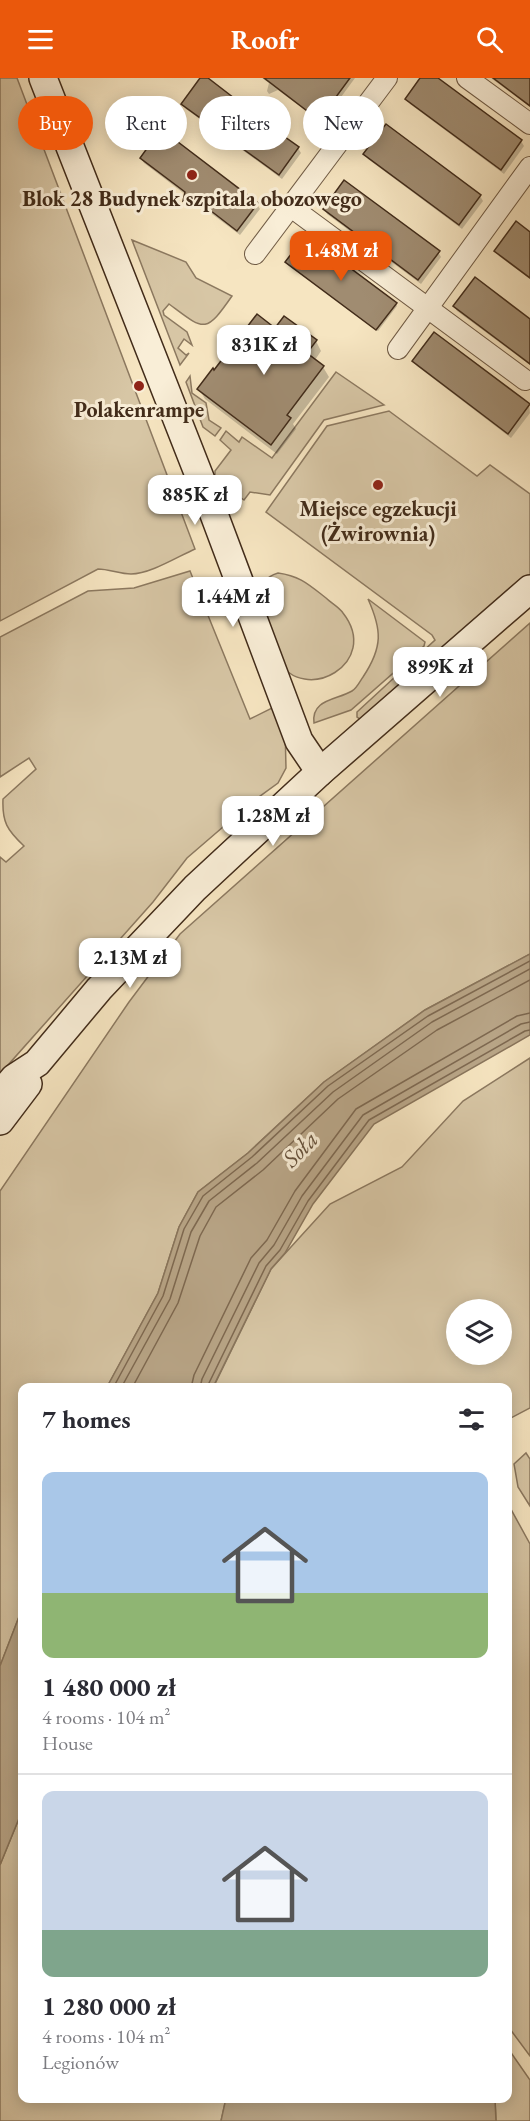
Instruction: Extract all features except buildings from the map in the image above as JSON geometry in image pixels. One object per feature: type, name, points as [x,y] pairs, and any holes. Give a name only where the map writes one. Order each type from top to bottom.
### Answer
[{"type":"main road","points":[[43,78],[206,493],[299,741],[320,772]]},
{"type":"main road","points":[[0,1121],[28,1084],[37,1063],[99,988],[151,932],[320,772],[530,589]]},
{"type":"main road","points":[[0,1095],[14,1078],[37,1063]]},
{"type":"street","points":[[255,254],[387,78]]},
{"type":"street","points":[[467,78],[530,124]]},
{"type":"street","points":[[398,349],[530,167]]},
{"type":"street","points":[[291,207],[525,380]]},
{"type":"shaded area","points":[[0,78],[17,78],[24,96],[18,96],[18,150],[44,150],[195,549],[155,568],[138,573],[127,574],[98,569],[0,621]]},
{"type":"shaded area","points":[[132,240],[186,262],[196,278],[232,296],[209,323],[197,323],[169,304],[163,311],[164,315],[187,332],[192,345],[184,339],[178,348],[186,355],[189,353],[180,365]]},
{"type":"shaded area","points":[[336,372],[384,405],[324,420],[270,495],[250,492],[244,500],[215,479],[215,471],[231,450],[220,440],[226,431],[239,442],[242,437],[272,458]]},
{"type":"shaded area","points":[[190,376],[192,393],[206,403],[209,420],[221,428],[215,436],[203,427],[186,382]]},
{"type":"shaded area","points":[[389,411],[477,476],[490,465],[530,494],[530,576],[360,719],[357,717],[357,712],[435,640],[432,635],[266,512],[327,426]]},
{"type":"shaded area","points":[[190,571],[250,719],[276,706],[285,727],[286,768],[278,783],[252,802],[187,858],[153,902],[0,1074],[0,857],[6,862],[24,846],[7,825],[3,814],[3,799],[36,769],[29,758],[0,777],[0,637],[88,591],[134,588]]},
{"type":"shaded area","points":[[278,573],[304,581],[343,613],[352,631],[353,648],[346,662],[335,672],[320,679],[305,679],[290,673],[278,660],[255,599],[266,580]]},
{"type":"shaded area","points":[[368,599],[425,642],[424,646],[351,710],[314,723],[314,715],[321,705],[354,690],[374,657],[378,629]]},
{"type":"shaded area","points":[[530,623],[530,954],[425,1010],[324,1082],[248,1153],[198,1192],[179,1227],[158,1293],[109,1383],[18,1383],[18,1619],[0,1666],[0,1191],[129,1002],[180,934]]},
{"type":"shaded area","points":[[530,1058],[530,1408],[512,1417],[512,1383],[215,1383],[271,1269],[330,1204],[402,1167],[463,1101]]},
{"type":"shaded area","points":[[526,1453],[530,1459],[530,1506],[518,1487],[514,1464]]},
{"type":"shaded area","points":[[512,1511],[530,1544],[530,2056],[512,2032]]},
{"type":"shaded area","points":[[18,1821],[18,2103],[225,2103],[221,2121],[0,2121],[0,1865]]},
{"type":"shaded area","points":[[512,2054],[530,2080],[530,2121],[496,2121],[495,2103],[512,2103]]},
{"type":"water","name":"Soła","points":[[530,954],[530,1035],[374,1124],[313,1204],[285,1253],[271,1269],[215,1383],[109,1383],[158,1293],[179,1227],[198,1192],[248,1153],[324,1082],[425,1010]]},
{"type":"water","points":[[18,1619],[18,1821],[0,1865],[0,1666]]},
{"type":"water","points":[[225,2103],[495,2103],[496,2121],[221,2121]]},
{"type":"place","name":"Blok 28 Budynek szpitala obozowego","points":[[192,175]]},
{"type":"place","name":"Polakenrampe","points":[[139,386]]},
{"type":"place","name":"Miejsce egzekucji (Żwirownia)","points":[[378,485]]}]
